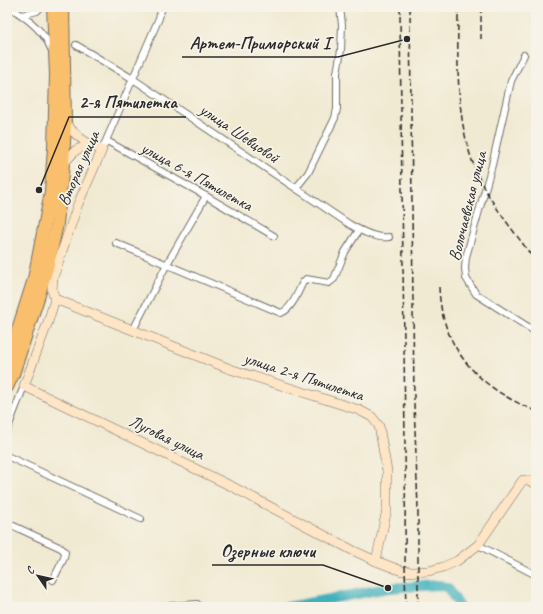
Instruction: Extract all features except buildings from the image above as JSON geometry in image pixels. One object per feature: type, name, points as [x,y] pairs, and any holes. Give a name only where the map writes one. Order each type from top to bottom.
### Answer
[{"type":"highway","points":[[7,364],[34,279],[50,192],[54,140],[56,75],[52,7]]},
{"type":"highway","points":[[7,387],[13,374],[49,260],[57,224],[63,164],[65,122],[63,7]]},
{"type":"main road","points":[[65,122],[76,136],[89,145],[102,150]]},
{"type":"main road","points":[[63,164],[76,150],[89,145]]},
{"type":"main road","name":"Вторая улица","points":[[55,300],[52,290],[53,278],[78,204],[102,150]]},
{"type":"main road","points":[[24,386],[55,300]]},
{"type":"main road","name":"улица 2-я Пятилетка","points":[[55,300],[230,369],[359,410],[372,417],[379,426],[387,471],[387,509],[376,561]]},
{"type":"main road","name":"Луговая улица","points":[[24,386],[231,486],[352,550],[376,561]]},
{"type":"main road","points":[[376,561],[402,571],[413,572],[429,571],[444,567],[457,560],[478,544],[523,480],[528,480],[536,484]]},
{"type":"street","points":[[9,7],[22,15],[41,32],[48,40],[54,57]]},
{"type":"street","points":[[22,15],[37,11],[41,7]]},
{"type":"street","name":"Вторая улица","points":[[102,150],[134,79],[162,7]]},
{"type":"street","points":[[296,188],[308,173],[336,114],[337,73],[341,50],[342,25],[340,7]]},
{"type":"street","name":"улица Шевцовой","points":[[76,45],[134,79],[359,230],[383,238],[389,237]]},
{"type":"street","name":"Волочаевская улица","points":[[524,55],[511,81],[492,166],[466,257],[465,268],[466,278],[476,294],[536,332]]},
{"type":"street","name":"улица 6-я Пятилетка","points":[[107,141],[274,236]]},
{"type":"street","points":[[133,330],[167,264],[206,196]]},
{"type":"street","points":[[116,243],[281,313],[286,311],[289,307],[306,279],[329,283],[334,279],[345,252],[359,230]]},
{"type":"street","points":[[7,430],[24,386]]},
{"type":"street","points":[[7,456],[141,519]]},
{"type":"street","points":[[7,523],[61,548],[65,552],[64,558],[53,580]]},
{"type":"street","points":[[478,544],[536,575]]},
{"type":"street","points":[[158,607],[197,604]]},
{"type":"waterway","points":[[287,607],[388,588],[439,585],[448,588],[460,607]]},
{"type":"railway","points":[[400,7],[406,607]]},
{"type":"railway","points":[[410,7],[414,403],[418,508],[418,607]]},
{"type":"railway","points":[[458,7],[458,74],[462,119],[466,141],[482,184],[494,204],[536,262]]},
{"type":"railway","points":[[481,7],[481,39]]},
{"type":"railway","points":[[439,287],[441,309],[447,329],[456,348],[467,364],[481,378],[498,391],[516,402],[536,411]]},
{"type":"place","name":"Артем-Приморский I","points":[[407,39]]},
{"type":"place","name":"2-я Пятилетка","points":[[39,190]]},
{"type":"place","name":"Озерные ключи","points":[[388,588]]}]
